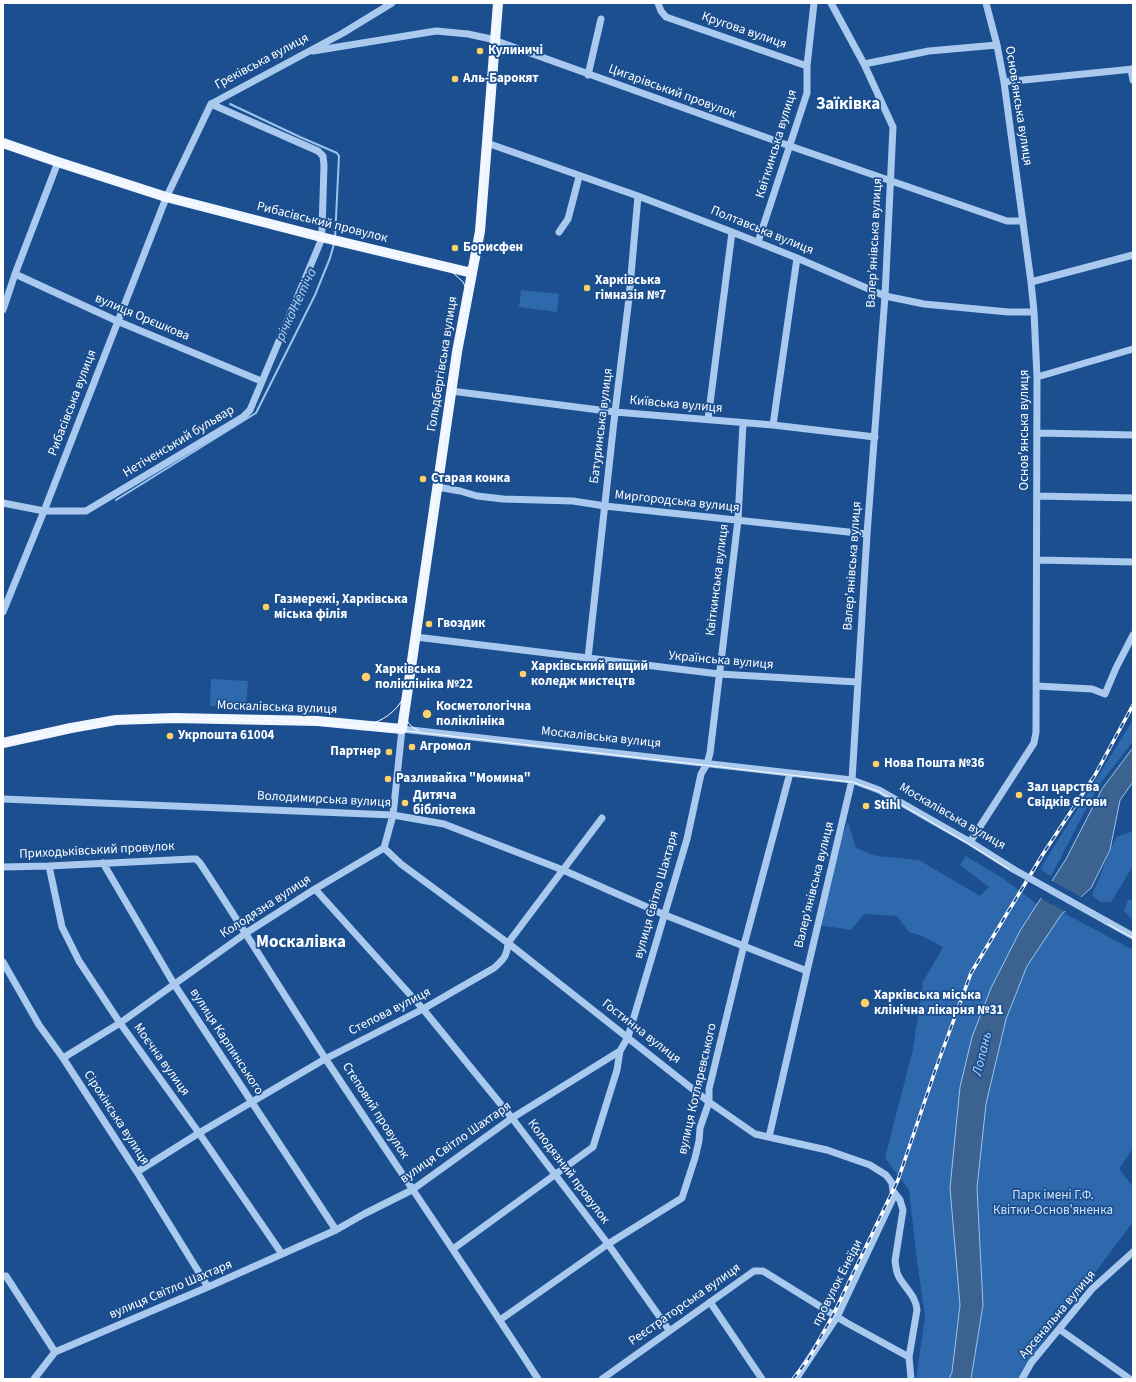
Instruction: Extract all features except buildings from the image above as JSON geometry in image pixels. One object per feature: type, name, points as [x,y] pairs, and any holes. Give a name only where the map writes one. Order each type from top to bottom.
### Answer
[{"type":"main road","name":"Гольдбергівська вулиця","points":[[402,728],[457,352],[480,231],[498,3]]},
{"type":"main road","points":[[3,143],[165,200]]},
{"type":"main road","name":"Рибасівський провулок","points":[[165,200],[472,273]]},
{"type":"main road","name":"Москалівська вулиця","points":[[3,743],[116,720],[174,718],[317,721],[402,728]]},
{"type":"street","name":"Греківська вулиця","points":[[165,200],[211,104],[343,33],[392,3]]},
{"type":"street","name":"Кругова вулиця","points":[[658,3],[661,11],[666,17],[807,66]]},
{"type":"street","name":"Валер’янівська вулиця","points":[[769,1137],[852,780],[885,296],[893,127],[864,64],[832,3]]},
{"type":"street","name":"Основ’янська вулиця","points":[[970,842],[1034,743],[1036,732],[1037,686],[1038,377],[1034,312],[1004,82],[997,45],[986,3]]},
{"type":"street","name":"Квіткинська вулиця","points":[[758,242],[807,93],[807,66],[813,4]]},
{"type":"street","points":[[588,75],[601,20]]},
{"type":"street","name":"Цигарівський провулок","points":[[307,52],[436,31],[468,34],[495,40],[588,75],[890,181],[1007,221],[1023,221]]},
{"type":"street","points":[[864,64],[929,51],[997,45]]},
{"type":"street","points":[[1004,82],[1132,69],[1133,80]]},
{"type":"street","name":"Нетіченський бульвар","points":[[3,503],[44,511],[86,511],[184,454],[243,417],[250,410],[320,243],[324,165],[323,156],[318,151],[211,104]]},
{"type":"street","name":"Полтавська вулиця","points":[[487,144],[579,177],[638,196],[758,242],[885,296],[924,304],[1008,312],[1034,312]]},
{"type":"street","points":[[3,310],[15,274],[58,162]]},
{"type":"street","points":[[559,232],[568,219],[579,177]]},
{"type":"street","name":"Батуринська вулиця","points":[[588,658],[629,298],[638,196]]},
{"type":"street","name":"Рибасівська вулиця","points":[[3,612],[165,200]]},
{"type":"street","points":[[708,420],[732,232]]},
{"type":"street","points":[[1031,282],[1133,255]]},
{"type":"street","points":[[773,425],[797,258]]},
{"type":"street","name":"вулиця Орєшкова","points":[[15,274],[117,321],[261,381]]},
{"type":"street","points":[[1038,377],[1133,349]]},
{"type":"street","name":"Київська вулиця","points":[[451,391],[615,412],[743,424],[773,425],[875,437]]},
{"type":"street","name":"Квіткинська вулиця","points":[[707,763],[710,753],[738,520],[743,424]]},
{"type":"street","points":[[1037,433],[1133,435]]},
{"type":"street","name":"Миргородська вулиця","points":[[437,488],[460,491],[477,496],[573,501],[605,506],[868,534]]},
{"type":"street","points":[[1037,496],[1133,498]]},
{"type":"street","points":[[1037,560],[1133,562]]},
{"type":"street","points":[[1037,686],[1092,689],[1105,694],[1116,668],[1133,635]]},
{"type":"street","name":"Українська вулиця","points":[[416,637],[719,674],[858,682]]},
{"type":"street","points":[[384,848],[393,815],[402,728]]},
{"type":"street","name":"Москалівська вулиця","points":[[402,728],[852,780],[879,790],[970,842],[1013,869],[1133,936]]},
{"type":"street","name":"вулиця Світло Шахтаря","points":[[34,1379],[55,1352],[208,1287],[336,1230],[412,1190],[512,1118],[620,1051],[628,1037],[665,915],[687,839],[699,781],[707,763]]},
{"type":"street","name":"вулиця Котляревського","points":[[500,1320],[608,1244],[682,1198],[695,1158],[700,1128],[709,1102],[709,1089],[744,945],[790,773]]},
{"type":"street","name":"Володимирська вулиця","points":[[3,799],[393,815],[444,824],[563,870],[665,915],[807,971]]},
{"type":"street","name":"Степова вулиця","points":[[137,1172],[199,1133],[325,1059],[423,1009],[494,968],[504,959],[507,952],[508,943],[602,818]]},
{"type":"street","name":"Колодязна вулиця","points":[[63,1058],[120,1023],[246,933],[315,889],[384,848]]},
{"type":"street","name":"Гостинна вулиця","points":[[384,848],[401,864],[508,943],[709,1102],[741,1123],[750,1131],[755,1134],[827,1150],[870,1165],[886,1176],[892,1183],[893,1191],[900,1200],[903,1210],[895,1261],[896,1270],[898,1277],[914,1297],[918,1310],[909,1357],[911,1379]]},
{"type":"street","name":"Приходьківський провулок","points":[[3,867],[192,859]]},
{"type":"street","name":"Степовий провулок","points":[[192,859],[196,859],[200,863],[325,1059],[453,1249],[538,1379]]},
{"type":"street","name":"вулиця Карпинського","points":[[103,863],[174,984],[336,1230]]},
{"type":"street","name":"Моєчна вулиця","points":[[49,866],[62,927],[79,961],[120,1023],[199,1133],[282,1254]]},
{"type":"street","name":"Колодязний провулок","points":[[315,889],[423,1009],[512,1118],[608,1244],[669,1330]]},
{"type":"street","name":"Сірохінська вулиця","points":[[3,962],[39,1025],[63,1058],[137,1172],[208,1287]]},
{"type":"street","points":[[453,1249],[593,1147],[617,1070],[620,1051]]},
{"type":"street","name":"провулок Енеїди","points":[[796,1379],[837,1317],[896,1195]]},
{"type":"street","name":"Арсенальна вулиця","points":[[1022,1379],[1031,1363],[1092,1289],[1133,1252]]},
{"type":"street","name":"Реєстраторська вулиця","points":[[602,1379],[754,1271],[763,1271],[837,1317],[909,1357]]},
{"type":"street","points":[[6,1276],[55,1352]]},
{"type":"street","points":[[710,1302],[762,1379]]},
{"type":"street","points":[[1059,1330],[1130,1379]]},
{"type":"green space","points":[[521,290],[559,294],[557,312],[519,307]]},
{"type":"green space","points":[[211,679],[248,681],[246,708],[210,706]]},
{"type":"green space","points":[[1133,720],[1133,741],[1097,788],[1051,876],[1040,869]]},
{"type":"green space","points":[[848,822],[856,848],[876,856],[919,860],[980,896],[989,887],[960,865],[966,856],[1004,879],[1037,904],[1020,931],[951,1187],[960,1305],[952,1373],[949,1379],[916,1379],[925,1317],[909,1190],[885,1158],[913,1049],[923,982],[943,947],[922,936],[909,932],[897,916],[864,914],[851,930],[818,925],[836,851]]},
{"type":"green space","points":[[1133,828],[1133,866],[1111,902],[1100,902],[1092,895],[1116,837],[1131,832]]},
{"type":"green space","points":[[1133,899],[1133,920],[1124,911],[1128,900]]},
{"type":"green space","name":"Парк імені Г.Ф. Квітки-Основ'яненка","points":[[1064,913],[1133,950],[1133,1148],[1119,1169],[1133,1187],[1133,1222],[1042,1343],[1020,1379],[971,1379],[983,1305],[977,1188],[986,1104],[1006,1019],[1027,966],[1061,915]]},
{"type":"water","name":"Лопань","points":[[1133,748],[1133,782],[1120,800],[1110,850],[1091,888],[1061,915],[1027,966],[1006,1019],[986,1104],[977,1188],[983,1305],[971,1379],[949,1379],[952,1372],[960,1305],[950,1188],[960,1087],[972,1037],[991,988],[1020,931],[1066,859],[1102,789]]},
{"type":"pier","points":[[1050,880],[1083,898],[1067,912],[1049,903],[1039,897]]},
{"type":"waterway","name":"річка Нетіча","points":[[230,104],[337,153],[339,156],[335,238]]},
{"type":"waterway","name":"річка Нетіча","points":[[116,500],[256,413],[315,295],[334,244]]},
{"type":"tram line","points":[[419,731],[412,727],[407,721],[404,713],[404,705],[456,352],[478,230],[496,3]]},
{"type":"tram line","points":[[3,144],[58,164],[166,198],[320,238],[454,270],[460,270],[470,266],[474,261]]},
{"type":"tram line","points":[[449,269],[463,282],[468,292]]},
{"type":"tram line","points":[[367,725],[388,715],[397,707],[404,697]]},
{"type":"tram line","points":[[3,744],[72,729],[117,722],[174,719],[282,721],[381,728],[852,782],[878,791],[1012,871],[1133,938]]},
{"type":"railway","points":[[793,1379],[808,1360],[833,1315],[898,1180],[935,1071],[971,973],[1043,854],[1095,775],[1133,705]]},
{"type":"place","name":"Кулиничі","points":[[480,51]]},
{"type":"place","name":"Аль-Барокят","points":[[455,79]]},
{"type":"place","name":"Борисфен","points":[[455,248]]},
{"type":"place","name":"Харківська гімназія №7","points":[[587,288]]},
{"type":"place","name":"Старая конка","points":[[423,479]]},
{"type":"place","name":"Газмережі, Харківська міська філія","points":[[266,607]]},
{"type":"place","name":"Гвоздик","points":[[429,624]]},
{"type":"place","name":"Харківський вищий коледж мистецтв","points":[[523,674]]},
{"type":"place","name":"Харківська поліклініка №22","points":[[366,677]]},
{"type":"place","name":"Косметологічна поліклініка","points":[[427,714]]},
{"type":"place","name":"Укрпошта 61004","points":[[170,736]]},
{"type":"place","name":"Агромол","points":[[412,747]]},
{"type":"place","name":"Партнер","points":[[389,752]]},
{"type":"place","name":"Нова Пошта №36","points":[[876,764]]},
{"type":"place","name":"Разливайка \"Момина\"","points":[[388,779]]},
{"type":"place","name":"Зал царства Свідків Єгови","points":[[1019,795]]},
{"type":"place","name":"Дитяча бібліотека","points":[[405,803]]},
{"type":"place","name":"Stihl","points":[[866,806]]},
{"type":"place","name":"Харківська міська клінічна лікарня №31","points":[[865,1003]]},
{"type":"district","name":"Заїківка","points":[[848,105]]},
{"type":"district","name":"Москалівка","points":[[301,943]]}]
